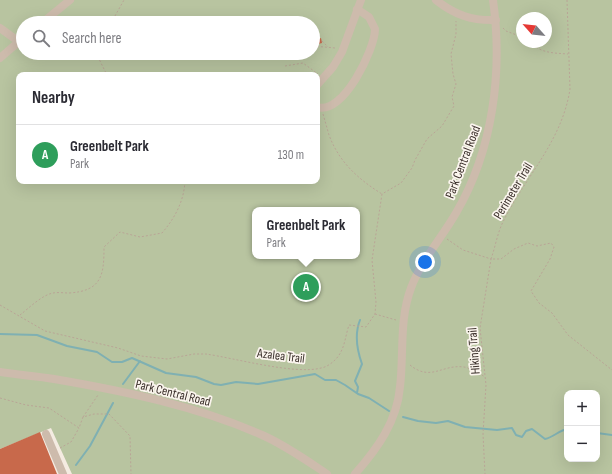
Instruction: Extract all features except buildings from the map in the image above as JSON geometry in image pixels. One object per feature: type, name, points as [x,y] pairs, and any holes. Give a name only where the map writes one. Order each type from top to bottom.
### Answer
[{"type":"street","points":[[51,16],[70,0]]},
{"type":"street","points":[[320,82],[342,52],[361,0]]},
{"type":"street","points":[[436,0],[457,14],[474,20],[496,20]]},
{"type":"street","name":"Park Central Road","points":[[355,474],[378,445],[392,419],[400,387],[403,324],[411,289],[420,268],[456,213],[481,156],[490,124],[496,73],[496,20],[493,0]]},
{"type":"street","points":[[320,108],[333,103],[350,87],[362,69],[370,51],[375,32],[374,25],[369,17],[357,9]]},
{"type":"street","points":[[0,28],[16,37]]},
{"type":"street","points":[[0,58],[16,44]]},
{"type":"street","name":"Park Central Road","points":[[0,372],[102,388],[139,396],[218,417],[263,435],[292,451],[327,474]]},
{"type":"street","points":[[46,434],[63,474]]},
{"type":"path","points":[[115,16],[124,0]]},
{"type":"path","name":"Perimeter Trail","points":[[491,259],[502,226],[515,200],[551,145],[568,102],[570,89],[567,0]]},
{"type":"path","points":[[382,194],[401,183],[412,168],[427,139],[442,126],[451,114],[454,104],[452,93],[456,84],[453,74],[451,54],[456,34],[457,14]]},
{"type":"path","points":[[496,20],[506,31],[516,35]]},
{"type":"path","points":[[322,41],[328,48]]},
{"type":"path","points":[[320,47],[342,52]]},
{"type":"path","points":[[536,48],[546,52],[568,54]]},
{"type":"path","points":[[100,60],[106,72]]},
{"type":"path","points":[[286,66],[303,63],[311,72]]},
{"type":"path","points":[[320,111],[329,135],[345,164],[360,179],[382,194]]},
{"type":"path","points":[[19,315],[52,293],[70,293],[90,288],[100,280],[104,269],[104,247],[120,232],[140,237],[162,233],[172,222],[184,193],[185,184]]},
{"type":"path","points":[[382,194],[372,260],[376,302],[375,314],[400,320],[403,324]]},
{"type":"path","points":[[441,236],[463,250],[491,259],[501,259],[514,249],[528,243],[537,246],[551,243],[554,247],[550,259],[531,291],[539,303],[552,313],[568,335],[612,370]]},
{"type":"path","name":"Hiking Trail","points":[[485,474],[483,434],[485,377],[480,328],[491,259]]},
{"type":"path","name":"Azalea Trail","points":[[0,305],[45,331],[56,332],[85,342],[118,348],[141,356],[167,359],[194,354],[206,354],[305,370],[320,369],[328,366],[336,359],[344,346],[349,325],[354,324],[362,326],[368,324],[375,314]]},
{"type":"path","points":[[401,359],[418,371],[425,373],[457,366],[467,367],[485,377]]},
{"type":"path","points":[[53,451],[71,442],[83,418],[102,388]]},
{"type":"path","points":[[0,398],[26,405],[49,408],[79,428]]},
{"type":"path","points":[[83,418],[94,414],[109,414],[130,436],[132,474]]},
{"type":"green space","points":[[0,0],[612,0],[612,474],[72,474],[51,428],[0,449]]},
{"type":"waterway","points":[[357,393],[358,387],[355,381],[362,364],[357,342],[357,331],[360,320]]},
{"type":"waterway","points":[[0,334],[37,335],[67,346],[97,352],[112,362],[122,362],[132,358],[166,373],[196,377],[221,385],[236,382],[258,384],[315,374],[325,380],[336,380],[389,411]]},
{"type":"waterway","points":[[123,384],[140,361]]},
{"type":"waterway","points":[[76,465],[90,446],[113,403]]},
{"type":"waterway","points":[[403,417],[418,421],[436,423],[448,421],[465,427],[497,430],[512,428],[516,435],[522,437],[526,431],[532,429],[545,439],[564,430]]},
{"type":"waterway","points":[[600,433],[612,435]]},
{"type":"place","name":"Greenbelt Park","points":[[306,287]]}]
